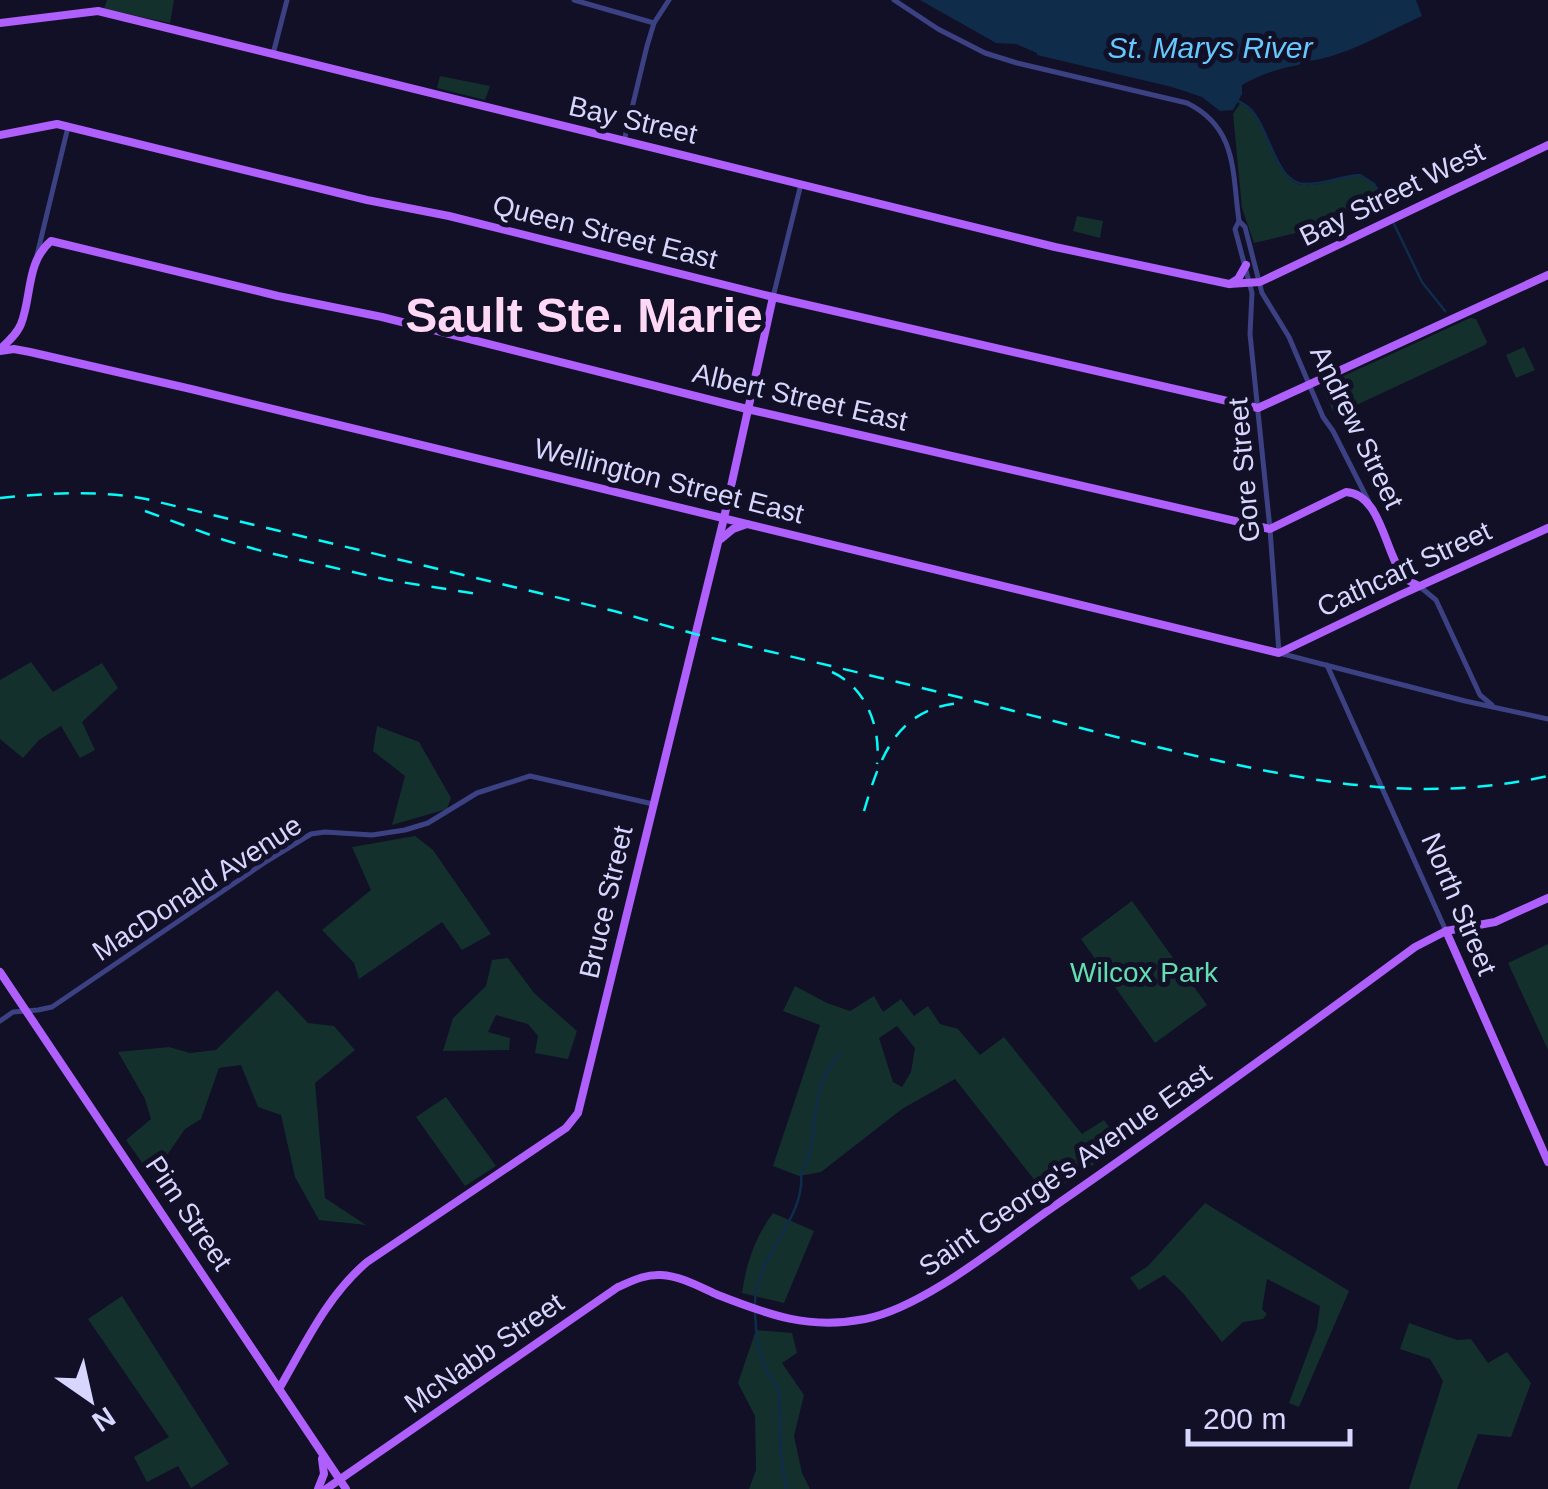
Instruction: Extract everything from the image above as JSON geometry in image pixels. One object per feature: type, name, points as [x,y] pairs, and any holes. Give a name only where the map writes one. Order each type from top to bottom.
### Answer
[{"type":"main road","name":"Bay Street","points":[[0,23],[98,11],[1056,247],[1229,284],[1255,283]]},
{"type":"main road","name":"Queen Street East","points":[[0,135],[57,124],[774,297],[1258,408]]},
{"type":"main road","name":"Bay Street West","points":[[1255,283],[1548,145]]},
{"type":"main road","points":[[30,352],[22,339],[21,324],[36,258],[51,241]]},
{"type":"main road","name":"Albert Street East","points":[[51,241],[747,409],[1270,529]]},
{"type":"main road","points":[[1229,284],[1238,279],[1246,265]]},
{"type":"main road","points":[[1258,408],[1548,275]]},
{"type":"main road","name":"Bruce Street","points":[[279,1389],[324,1311],[352,1275],[574,1120],[718,543],[774,297]]},
{"type":"main road","points":[[0,350],[21,324]]},
{"type":"main road","name":"Wellington Street East","points":[[0,350],[30,352],[1279,653]]},
{"type":"main road","points":[[1270,529],[1346,492],[1361,496],[1372,510]]},
{"type":"main road","name":"Andrew Street","points":[[1372,510],[1406,579]]},
{"type":"main road","points":[[718,543],[733,529],[748,523]]},
{"type":"main road","name":"Cathcart Street","points":[[1279,653],[1548,528]]},
{"type":"main road","points":[[1400,594],[1406,579],[1420,586]]},
{"type":"main road","name":"Saint George's Avenue East","points":[[674,1277],[796,1321],[840,1323],[902,1306],[972,1264],[1192,1111],[1414,947],[1446,931],[1495,922],[1548,898]]},
{"type":"main road","name":"North Street","points":[[1446,931],[1548,1162]]},
{"type":"main road","name":"Pim Street","points":[[0,972],[346,1489]]},
{"type":"main road","name":"McNabb Street","points":[[326,1489],[618,1286],[646,1276],[674,1277]]},
{"type":"main road","points":[[318,1489],[324,1474],[322,1454]]},
{"type":"street","points":[[273,54],[288,0]]},
{"type":"street","points":[[574,0],[654,23]]},
{"type":"street","points":[[624,141],[654,23],[669,0]]},
{"type":"street","points":[[894,0],[938,30],[986,53],[1198,108],[1226,139],[1239,222],[1235,229],[1255,283]]},
{"type":"street","points":[[36,258],[68,127]]},
{"type":"street","points":[[774,297],[801,184]]},
{"type":"street","points":[[48,213],[51,241]]},
{"type":"street","points":[[1239,222],[1245,227],[1255,283]]},
{"type":"street","name":"Andrew Street","points":[[1255,283],[1286,330],[1322,417],[1333,431],[1372,510]]},
{"type":"street","name":"Gore Street","points":[[1255,283],[1250,334],[1279,653]]},
{"type":"street","points":[[1346,492],[1360,486]]},
{"type":"street","points":[[1436,600],[1436,585],[1443,575]]},
{"type":"street","points":[[1420,586],[1436,600],[1477,688],[1494,707]]},
{"type":"street","name":"Wellington Street East","points":[[1279,653],[1548,719]]},
{"type":"street","name":"North Street","points":[[1326,664],[1446,931]]},
{"type":"street","points":[[1465,700],[1474,696],[1477,688]]},
{"type":"street","name":"MacDonald Avenue","points":[[0,1020],[14,1012],[52,1007],[311,834],[372,835],[405,830],[428,823],[477,793],[530,776],[653,804]]},
{"type":"green space","points":[[107,0],[174,0],[170,23],[104,9]]},
{"type":"green space","points":[[440,76],[490,86],[485,100],[437,88]]},
{"type":"green space","points":[[1241,102],[1258,120],[1290,179],[1313,185],[1360,175],[1374,184],[1382,197],[1300,232],[1254,243],[1242,208],[1233,114]]},
{"type":"green space","points":[[1077,216],[1103,221],[1100,238],[1073,231]]},
{"type":"green space","points":[[1470,318],[1476,319],[1485,345],[1335,415],[1322,389],[1324,385]]},
{"type":"green space","points":[[1524,347],[1535,370],[1516,378],[1506,355]]},
{"type":"green space","points":[[31,662],[53,692],[102,663],[118,688],[82,722],[95,750],[80,758],[61,726],[39,740],[23,758],[0,739],[0,680]]},
{"type":"green space","points":[[377,726],[419,742],[451,798],[447,809],[392,825],[405,776],[373,751]]},
{"type":"green space","points":[[415,836],[433,850],[491,934],[462,950],[442,922],[359,979],[354,963],[322,930],[371,890],[352,847]]},
{"type":"green space","name":"Wilcox Park","points":[[1132,901],[1207,1005],[1155,1043],[1081,939]]},
{"type":"green space","points":[[1548,944],[1548,1050],[1508,963]]},
{"type":"green space","points":[[508,958],[534,993],[577,1031],[568,1059],[535,1053],[538,1036],[528,1024],[496,1015],[488,1032],[510,1038],[509,1050],[443,1051],[453,1018],[486,986],[492,960]]},
{"type":"green space","points":[[795,986],[850,1011],[874,996],[883,1012],[901,999],[914,1016],[928,1006],[940,1024],[958,1029],[980,1055],[1004,1037],[1082,1134],[1104,1120],[1122,1145],[1047,1196],[955,1079],[902,1109],[821,1172],[799,1176],[773,1166],[820,1025],[783,1011]],"holes":[[[897,1026],[915,1048],[911,1072],[902,1087],[893,1082],[879,1038]]]},
{"type":"green space","points":[[277,990],[308,1023],[334,1026],[355,1050],[315,1083],[325,1198],[366,1225],[319,1220],[295,1177],[281,1115],[258,1107],[241,1065],[219,1068],[201,1119],[185,1129],[165,1158],[148,1171],[126,1140],[151,1119],[145,1099],[118,1052],[169,1047],[190,1053],[216,1050]]},
{"type":"green space","points":[[446,1097],[496,1166],[465,1186],[416,1117]]},
{"type":"green space","points":[[1205,1203],[1349,1291],[1299,1407],[1289,1403],[1317,1328],[1320,1306],[1267,1279],[1262,1309],[1267,1314],[1263,1319],[1243,1322],[1222,1342],[1164,1275],[1139,1290],[1130,1278],[1148,1266]]},
{"type":"green space","points":[[773,1213],[814,1231],[784,1303],[742,1293],[752,1251]]},
{"type":"green space","points":[[122,1296],[229,1464],[191,1488],[178,1466],[147,1482],[134,1457],[169,1437],[88,1319]]},
{"type":"green space","points":[[1409,1323],[1457,1340],[1471,1339],[1488,1363],[1507,1352],[1531,1383],[1511,1437],[1478,1434],[1457,1489],[1409,1489],[1443,1381],[1430,1359],[1400,1349]]},
{"type":"green space","points":[[756,1330],[792,1333],[797,1353],[782,1363],[804,1395],[794,1436],[802,1473],[810,1489],[749,1489],[756,1470],[755,1416],[738,1383]]},
{"type":"water","name":"St. Marys River","points":[[920,0],[1416,0],[1422,16],[1346,51],[1302,61],[1256,78],[1242,85],[1242,94],[1233,110],[1220,111],[1202,97],[1172,87],[1037,55],[1016,44],[996,43]]},
{"type":"waterway","points":[[1235,100],[1256,116],[1279,164],[1294,181],[1311,184],[1360,175],[1374,184],[1382,197]]},
{"type":"waterway","points":[[1393,222],[1422,282],[1445,311]]},
{"type":"waterway","points":[[755,1306],[762,1271],[796,1207],[801,1173],[812,1143],[820,1087],[840,1053]]},
{"type":"waterway","points":[[755,1314],[765,1369],[779,1391],[786,1489]]},
{"type":"railway","points":[[0,498],[73,493],[146,499],[1155,746],[1296,776],[1419,789],[1504,784],[1548,776]]},
{"type":"railway","points":[[145,511],[265,552],[388,580],[484,595]]},
{"type":"railway","points":[[832,672],[854,688],[869,710],[877,737],[877,764]]},
{"type":"railway","points":[[864,811],[885,754],[907,724],[941,706],[964,703]]},
{"type":"district","name":"Sault Ste. Marie","points":[[584,315]]}]
